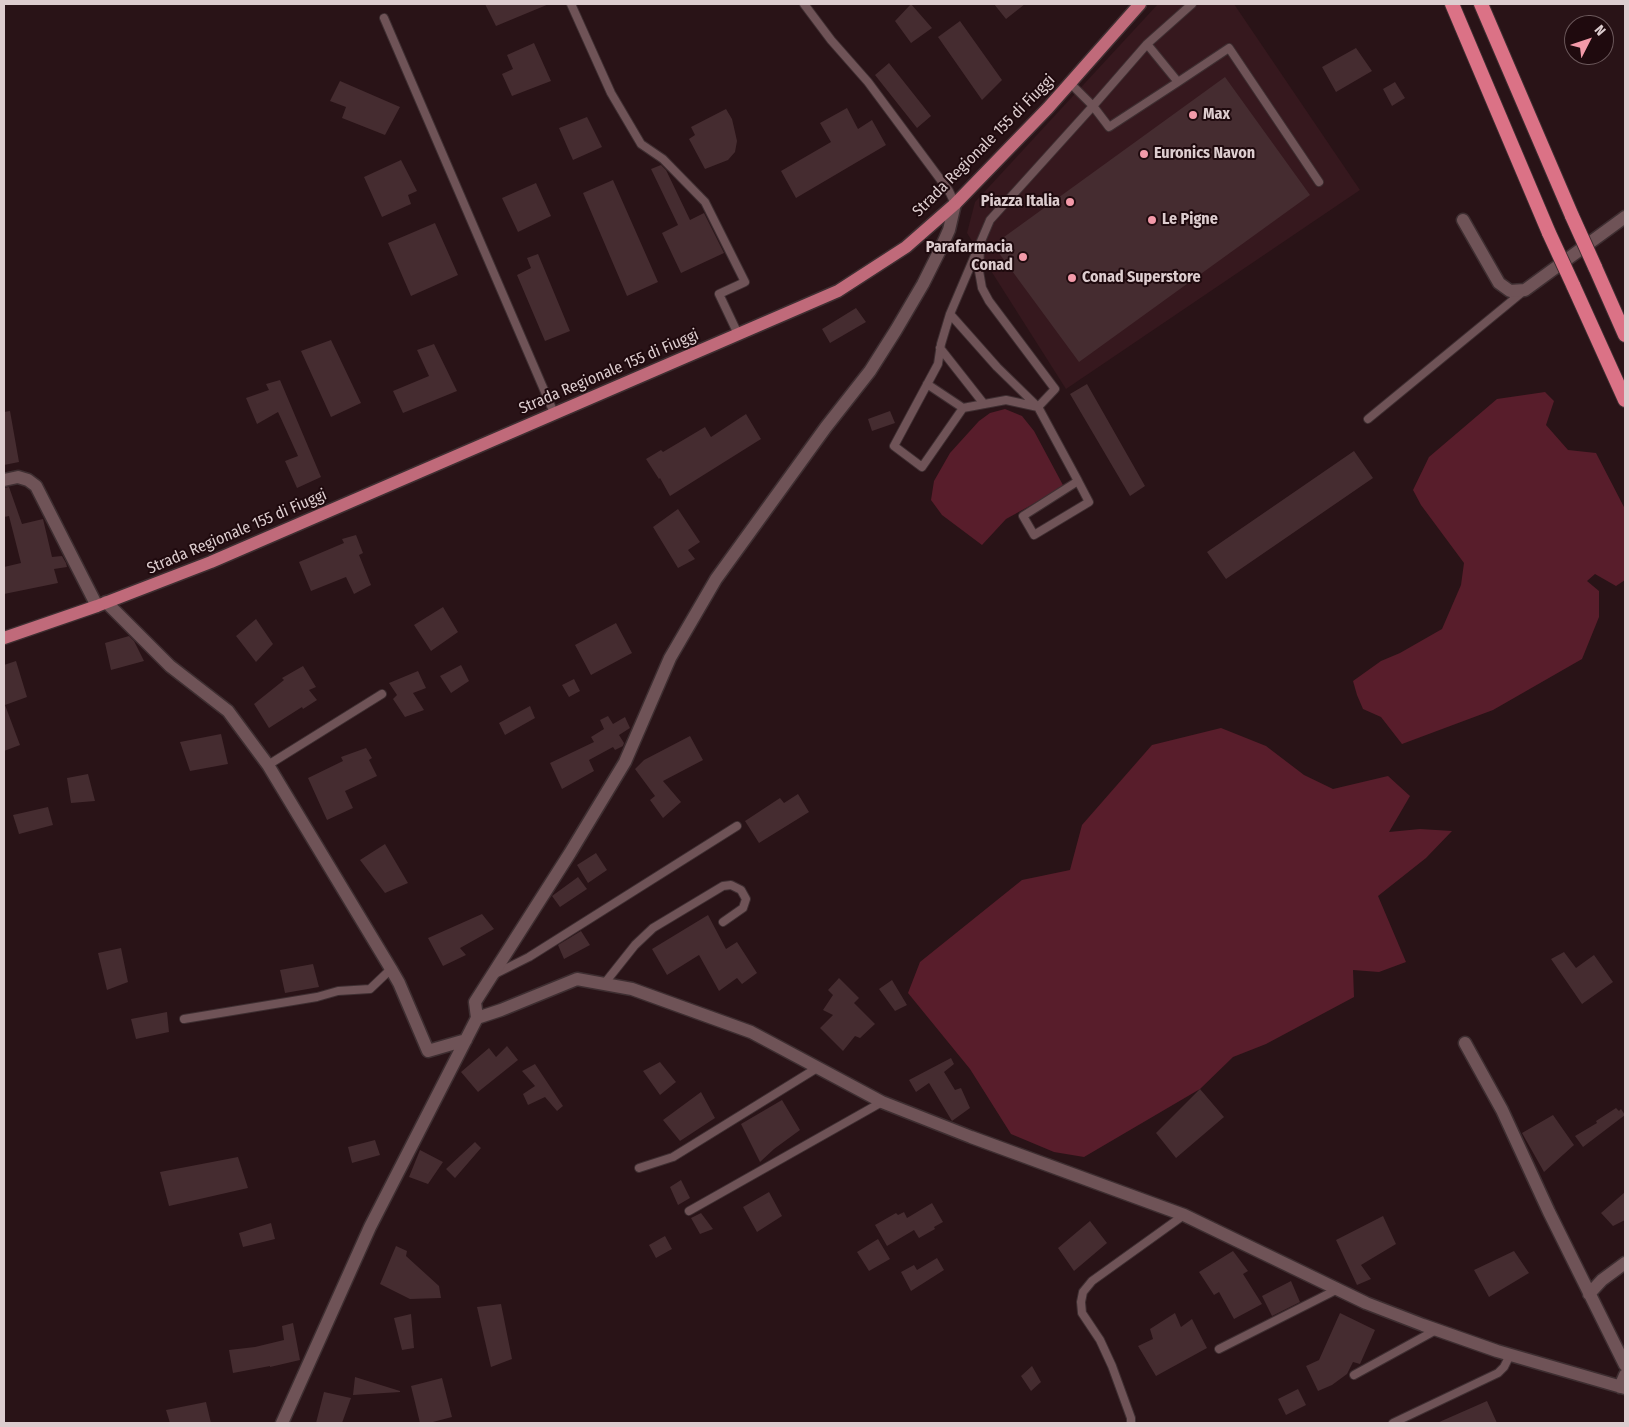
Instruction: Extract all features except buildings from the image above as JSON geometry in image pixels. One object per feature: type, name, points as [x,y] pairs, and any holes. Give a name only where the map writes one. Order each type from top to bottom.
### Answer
[{"type":"highway","points":[[1452,4],[1549,233],[1625,400]]},
{"type":"highway","points":[[1481,4],[1625,335]]},
{"type":"main road","name":"Strada Regionale 155 di Fiuggi","points":[[4,638],[102,604],[210,562],[838,291],[906,247],[955,204],[1070,83],[1140,4]]},
{"type":"street","points":[[282,1423],[370,1227],[477,1018],[475,1002],[570,853],[625,762],[670,658],[716,579],[826,427],[870,371],[896,330],[923,284],[943,244],[949,230],[955,204]]},
{"type":"street","points":[[1463,220],[1499,283],[1510,291],[1525,290],[1625,217]]},
{"type":"street","points":[[4,480],[18,478],[28,480],[36,486],[102,604],[170,666],[228,711],[268,765],[391,969],[399,983],[428,1051],[466,1040]]},
{"type":"street","points":[[477,1018],[577,979],[632,989],[751,1032],[882,1102],[971,1137],[1184,1215],[1366,1302],[1436,1330],[1510,1355],[1624,1384]]},
{"type":"street","points":[[1465,1043],[1502,1110],[1589,1294],[1625,1365]]},
{"type":"street","points":[[1589,1294],[1602,1280],[1625,1263]]},
{"type":"lane","points":[[571,4],[611,93],[641,144],[663,159],[706,202],[745,282],[719,294],[738,334]]},
{"type":"lane","points":[[804,4],[831,40],[868,82],[949,191],[955,204]]},
{"type":"lane","points":[[1038,407],[1006,400],[963,408],[922,467],[894,446],[938,364],[940,348],[950,314],[990,220],[1147,44],[1192,4]]},
{"type":"lane","points":[[384,18],[554,413]]},
{"type":"lane","points":[[1147,44],[1178,82]]},
{"type":"lane","points":[[1070,83],[1093,106],[1109,127],[1229,48],[1319,182]]},
{"type":"lane","points":[[981,241],[978,271],[982,288],[989,301],[1054,390],[1038,407]]},
{"type":"lane","points":[[1368,419],[1525,290]]},
{"type":"lane","points":[[950,314],[998,367],[1038,407],[1078,480],[1089,502],[1034,535],[1024,516],[1078,480]]},
{"type":"lane","points":[[940,348],[984,404]]},
{"type":"lane","points":[[927,384],[963,408]]},
{"type":"lane","points":[[268,765],[382,694]]},
{"type":"lane","points":[[492,976],[529,957],[736,826]]},
{"type":"lane","points":[[604,984],[635,945],[653,928],[723,886],[731,885],[741,890],[746,900],[743,908],[723,922]]},
{"type":"lane","points":[[184,1019],[317,997],[338,991],[370,989],[391,969]]},
{"type":"lane","points":[[640,1168],[673,1157],[817,1068]]},
{"type":"lane","points":[[689,1211],[882,1102]]},
{"type":"lane","points":[[1130,1423],[1131,1418],[1112,1366],[1100,1340],[1082,1313],[1080,1302],[1083,1292],[1092,1282],[1184,1215]]},
{"type":"lane","points":[[1219,1348],[1338,1289]]},
{"type":"lane","points":[[1354,1375],[1436,1330]]},
{"type":"lane","points":[[1394,1423],[1498,1373],[1504,1367],[1510,1355]]},
{"type":"shaded area","points":[[1158,4],[1234,4],[1360,190],[1066,389],[967,233],[975,202]]},
{"type":"shaded area","points":[[1545,392],[1554,401],[1546,425],[1568,450],[1596,453],[1625,509],[1625,580],[1616,586],[1595,574],[1587,581],[1599,591],[1599,617],[1582,659],[1493,710],[1402,744],[1381,717],[1363,709],[1353,681],[1381,661],[1400,653],[1442,629],[1461,585],[1464,563],[1421,505],[1413,490],[1429,457],[1497,399]]},
{"type":"shaded area","points":[[1005,409],[1022,416],[1034,431],[1064,487],[1006,519],[982,545],[942,515],[931,500],[934,481],[950,453],[979,421],[990,413]]},
{"type":"shaded area","points":[[1221,728],[1266,746],[1304,775],[1333,789],[1388,776],[1410,796],[1389,832],[1420,829],[1452,831],[1426,858],[1378,896],[1406,962],[1379,972],[1353,970],[1354,997],[1266,1044],[1233,1057],[1200,1089],[1084,1157],[1054,1152],[1011,1134],[970,1069],[908,993],[920,962],[1022,880],[1070,870],[1082,825],[1152,745]]},
{"type":"place","name":"Max","points":[[1193,115]]},
{"type":"place","name":"Euronics Navon","points":[[1144,154]]},
{"type":"place","name":"Piazza Italia","points":[[1070,202]]},
{"type":"place","name":"Le Pigne","points":[[1152,220]]},
{"type":"place","name":"Parafarmacia Conad","points":[[1023,257]]},
{"type":"place","name":"Conad Superstore","points":[[1072,278]]}]
